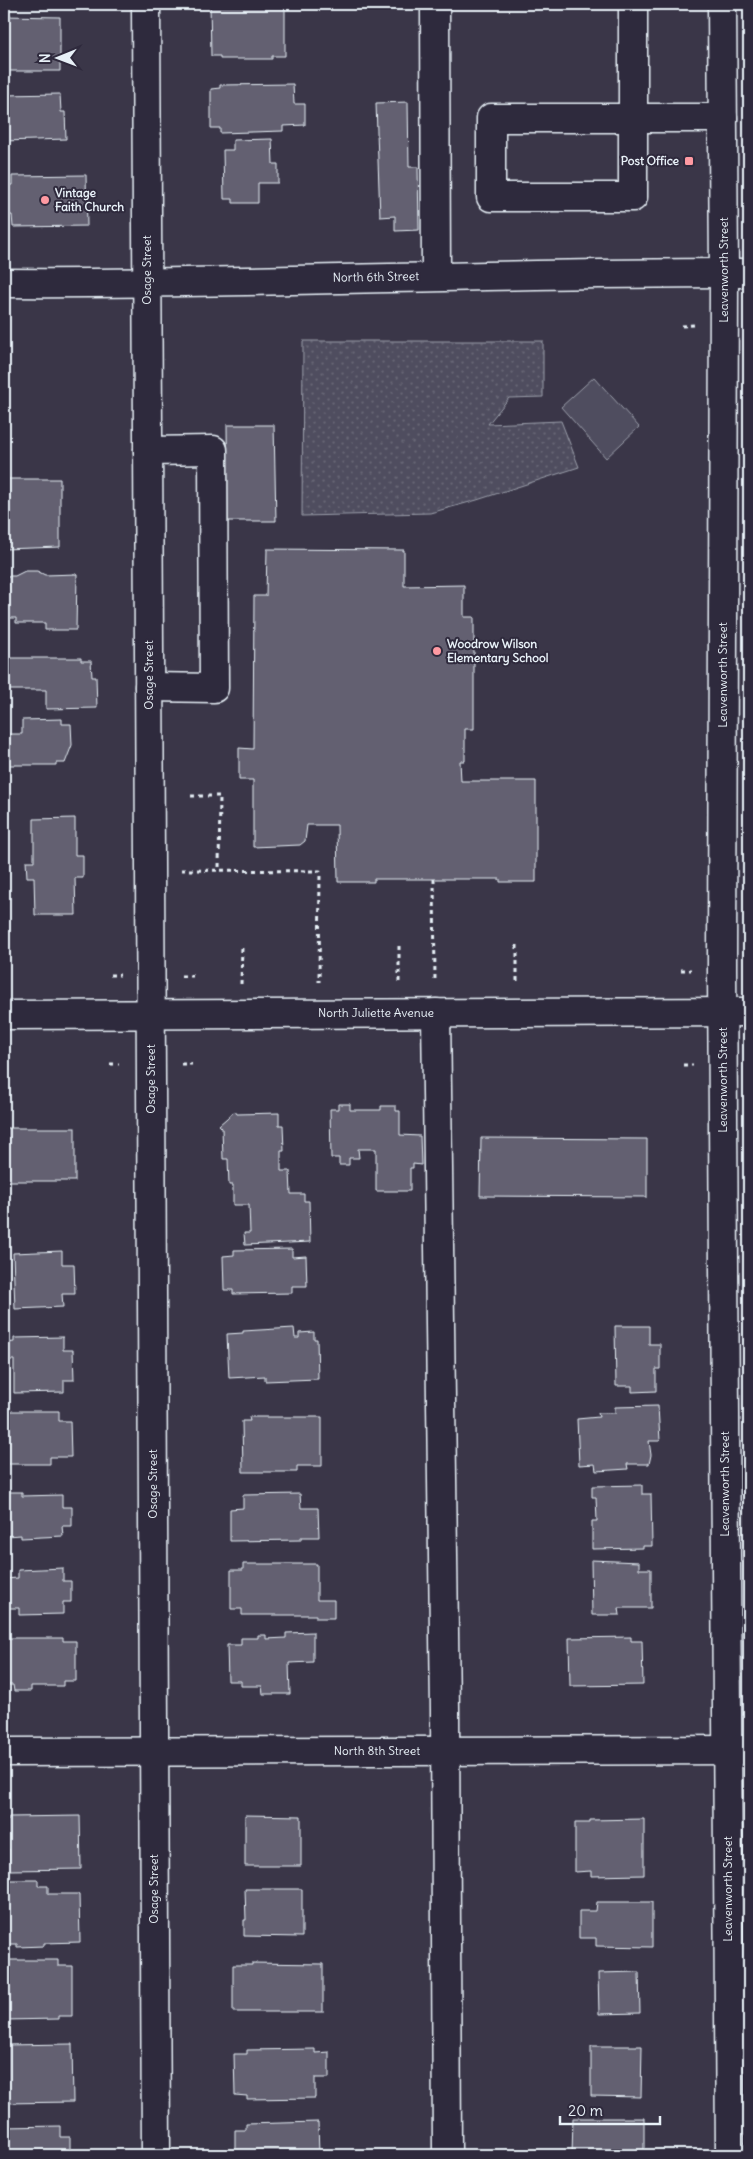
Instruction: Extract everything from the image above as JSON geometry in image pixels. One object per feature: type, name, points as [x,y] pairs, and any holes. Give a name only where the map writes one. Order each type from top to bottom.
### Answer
[{"type":"street","name":"Osage Street","points":[[146,4],[156,2155]]},
{"type":"street","points":[[435,4],[436,276]]},
{"type":"street","points":[[633,4],[633,118],[633,197],[491,197],[491,118],[633,118],[723,118]]},
{"type":"street","name":"Leavenworth Street","points":[[722,4],[723,118],[737,273],[722,1012],[738,1750],[730,2155]]},
{"type":"street","name":"North 6th Street","points":[[4,283],[147,283],[436,276],[737,273]]},
{"type":"street","points":[[148,451],[213,450],[214,599],[214,688],[149,687]]},
{"type":"street","name":"North Juliette Avenue","points":[[4,1015],[241,1012],[749,1012]]},
{"type":"street","points":[[436,1013],[445,1751],[447,2155]]},
{"type":"street","name":"North 8th Street","points":[[4,1752],[738,1750]]},
{"type":"path","points":[[191,796],[220,796],[219,870]]},
{"type":"path","points":[[150,870],[320,871],[319,1013]]},
{"type":"path","points":[[434,878],[436,1013]]},
{"type":"path","points":[[517,945],[518,1013]]},
{"type":"path","points":[[241,1012],[242,946]]},
{"type":"path","points":[[400,946],[400,1013]]},
{"type":"shaded area","points":[[303,341],[543,341],[543,397],[509,398],[488,424],[561,421],[579,467],[430,513],[302,516]]},
{"type":"shaded area","points":[[594,377],[639,427],[606,458],[561,407]]},
{"type":"building","points":[[210,4],[285,4],[285,56],[272,56],[272,59],[220,59],[220,56],[211,56]]},
{"type":"building","points":[[4,16],[60,17],[60,71],[4,71]]},
{"type":"building","points":[[293,84],[294,104],[305,104],[305,125],[283,126],[283,131],[220,133],[220,128],[211,128],[211,89],[220,88],[220,85]]},
{"type":"building","points":[[60,94],[61,112],[65,112],[66,139],[4,141],[4,95]]},
{"type":"building","points":[[408,102],[409,167],[418,167],[419,230],[395,231],[395,216],[380,217],[376,103]]},
{"type":"building","points":[[272,139],[273,164],[278,164],[278,183],[258,183],[258,203],[233,203],[233,199],[224,199],[223,150],[233,150],[233,140]]},
{"type":"building","name":"Vintage Faith Church","points":[[86,175],[87,226],[13,227],[12,215],[4,215],[4,185],[12,185],[12,176]]},
{"type":"building","points":[[227,425],[274,425],[276,521],[228,521]]},
{"type":"building","points":[[4,479],[60,479],[60,547],[4,549]]},
{"type":"building","points":[[267,549],[404,550],[404,586],[464,585],[464,617],[474,617],[474,729],[465,729],[465,761],[460,761],[461,781],[536,781],[536,882],[500,882],[500,879],[374,879],[374,882],[338,882],[337,825],[307,825],[305,841],[300,845],[253,847],[253,780],[239,780],[239,748],[253,749],[254,596],[266,596]]},
{"type":"building","points":[[25,571],[37,571],[45,575],[77,574],[76,630],[45,630],[45,623],[16,623],[16,618],[4,618],[4,576],[15,576]]},
{"type":"building","points":[[4,658],[81,658],[81,661],[91,661],[92,677],[96,677],[97,708],[46,709],[46,690],[4,690]]},
{"type":"building","points":[[62,719],[62,724],[71,724],[72,745],[65,763],[56,763],[56,765],[6,765],[5,734],[22,734],[22,720]]},
{"type":"building","points":[[75,818],[75,855],[83,855],[83,878],[75,878],[76,915],[35,915],[34,877],[27,877],[26,861],[34,861],[34,819]]},
{"type":"building","points":[[338,1104],[350,1104],[350,1110],[381,1110],[381,1106],[396,1106],[396,1111],[400,1111],[400,1135],[420,1136],[421,1165],[413,1164],[413,1168],[410,1168],[410,1191],[376,1191],[376,1149],[358,1149],[359,1158],[349,1158],[349,1165],[339,1165],[339,1158],[331,1158],[330,1109],[338,1109]]},
{"type":"building","points":[[235,1111],[237,1114],[279,1113],[279,1125],[283,1125],[284,1151],[281,1151],[281,1171],[290,1171],[291,1194],[304,1194],[304,1201],[309,1201],[310,1242],[245,1245],[244,1233],[250,1233],[249,1205],[233,1205],[233,1185],[229,1185],[228,1159],[223,1159],[222,1128],[219,1125]]},
{"type":"building","points":[[4,1128],[75,1128],[75,1181],[4,1181]]},
{"type":"building","points":[[481,1138],[647,1139],[647,1197],[480,1196]]},
{"type":"building","points":[[292,1249],[292,1257],[306,1256],[307,1286],[292,1286],[292,1293],[233,1294],[233,1290],[224,1290],[223,1256],[234,1255],[234,1250]]},
{"type":"building","points":[[62,1251],[62,1264],[74,1264],[75,1294],[62,1294],[63,1307],[15,1309],[13,1253]]},
{"type":"building","points":[[615,1326],[649,1326],[649,1344],[660,1344],[660,1369],[656,1369],[656,1391],[632,1392],[632,1386],[616,1386]]},
{"type":"building","points":[[294,1328],[295,1338],[299,1338],[299,1333],[314,1332],[314,1339],[317,1339],[318,1379],[265,1381],[265,1376],[229,1378],[227,1334],[243,1333],[243,1331]]},
{"type":"building","points":[[63,1337],[63,1350],[73,1350],[74,1380],[64,1380],[64,1392],[14,1393],[14,1360],[7,1360],[6,1343],[14,1342],[14,1338]]},
{"type":"building","points":[[658,1406],[660,1441],[649,1441],[651,1455],[649,1464],[627,1464],[628,1469],[596,1471],[595,1464],[579,1465],[577,1419],[599,1417],[598,1413],[615,1413],[615,1407]]},
{"type":"building","points":[[5,1411],[59,1411],[59,1421],[70,1421],[71,1457],[50,1457],[50,1464],[5,1464]]},
{"type":"building","points":[[249,1417],[322,1417],[322,1466],[297,1466],[297,1472],[243,1472],[242,1421],[250,1421]]},
{"type":"building","points":[[642,1485],[642,1494],[651,1494],[652,1546],[643,1546],[643,1548],[592,1549],[592,1521],[597,1521],[596,1497],[592,1497],[592,1486]]},
{"type":"building","points":[[4,1492],[22,1492],[22,1496],[62,1495],[62,1507],[72,1507],[72,1526],[62,1526],[63,1536],[21,1538],[21,1535],[4,1537]]},
{"type":"building","points":[[300,1494],[301,1508],[318,1508],[319,1537],[301,1537],[301,1540],[230,1541],[230,1509],[243,1508],[243,1495]]},
{"type":"building","points":[[591,1560],[639,1562],[639,1569],[651,1569],[651,1608],[619,1608],[620,1615],[592,1615]]},
{"type":"building","points":[[243,1564],[317,1564],[317,1600],[334,1600],[334,1618],[316,1618],[316,1615],[242,1615],[242,1609],[231,1609],[231,1570],[243,1570]]},
{"type":"building","points":[[63,1568],[63,1581],[71,1581],[71,1602],[63,1602],[63,1614],[19,1615],[19,1608],[4,1608],[4,1579],[18,1578],[18,1570]]},
{"type":"building","points":[[313,1632],[313,1662],[289,1663],[290,1694],[263,1694],[262,1686],[241,1686],[241,1681],[228,1681],[227,1645],[241,1645],[241,1638],[258,1638],[258,1635],[266,1635],[266,1639],[286,1638],[286,1633]]},
{"type":"building","points":[[631,1637],[631,1641],[642,1641],[643,1685],[570,1686],[569,1638]]},
{"type":"building","points":[[8,1638],[63,1638],[63,1641],[76,1641],[76,1681],[63,1681],[63,1686],[31,1686],[31,1691],[14,1691],[13,1685],[7,1685],[7,1676],[4,1676],[4,1641],[8,1641]]},
{"type":"building","points":[[245,1815],[301,1816],[301,1866],[245,1866]]},
{"type":"building","points":[[80,1816],[81,1869],[9,1870],[9,1849],[4,1849],[4,1820],[9,1820],[9,1817]]},
{"type":"building","points":[[644,1819],[644,1875],[591,1876],[591,1871],[575,1872],[575,1823],[590,1823],[590,1820]]},
{"type":"building","points":[[10,1880],[38,1880],[38,1886],[48,1886],[48,1894],[79,1894],[80,1942],[44,1943],[44,1946],[17,1947],[17,1944],[4,1944],[4,1886],[10,1886]]},
{"type":"building","points":[[245,1889],[302,1889],[302,1937],[244,1936],[244,1920],[246,1920]]},
{"type":"building","points":[[597,1902],[652,1902],[652,1947],[596,1946],[596,1938],[579,1938],[579,1911],[596,1911]]},
{"type":"building","points":[[4,1960],[58,1960],[58,1966],[72,1966],[72,2016],[58,2016],[58,2019],[4,2020]]},
{"type":"building","points":[[252,1963],[323,1964],[323,2012],[233,2012],[233,1965],[252,1965]]},
{"type":"building","points":[[639,1972],[640,2013],[599,2014],[598,1973]]},
{"type":"building","points":[[72,2044],[73,2102],[4,2103],[4,2045]]},
{"type":"building","points":[[591,2046],[642,2046],[641,2097],[591,2096]]},
{"type":"building","points":[[315,2049],[315,2053],[329,2052],[329,2078],[315,2078],[315,2098],[247,2099],[247,2096],[235,2095],[234,2054],[247,2054],[247,2050]]},
{"type":"building","points":[[573,2118],[644,2118],[644,2155],[572,2155]]},
{"type":"building","points":[[318,2122],[319,2155],[235,2155],[235,2130],[246,2130],[246,2124]]},
{"type":"building","points":[[60,2126],[60,2137],[70,2137],[70,2155],[4,2155],[4,2127]]},
{"type":"place","name":"Post Office","points":[[689,161]]},
{"type":"place","name":"Vintage Faith Church","points":[[45,200]]},
{"type":"place","name":"Woodrow Wilson Elementary School","points":[[437,651]]}]
